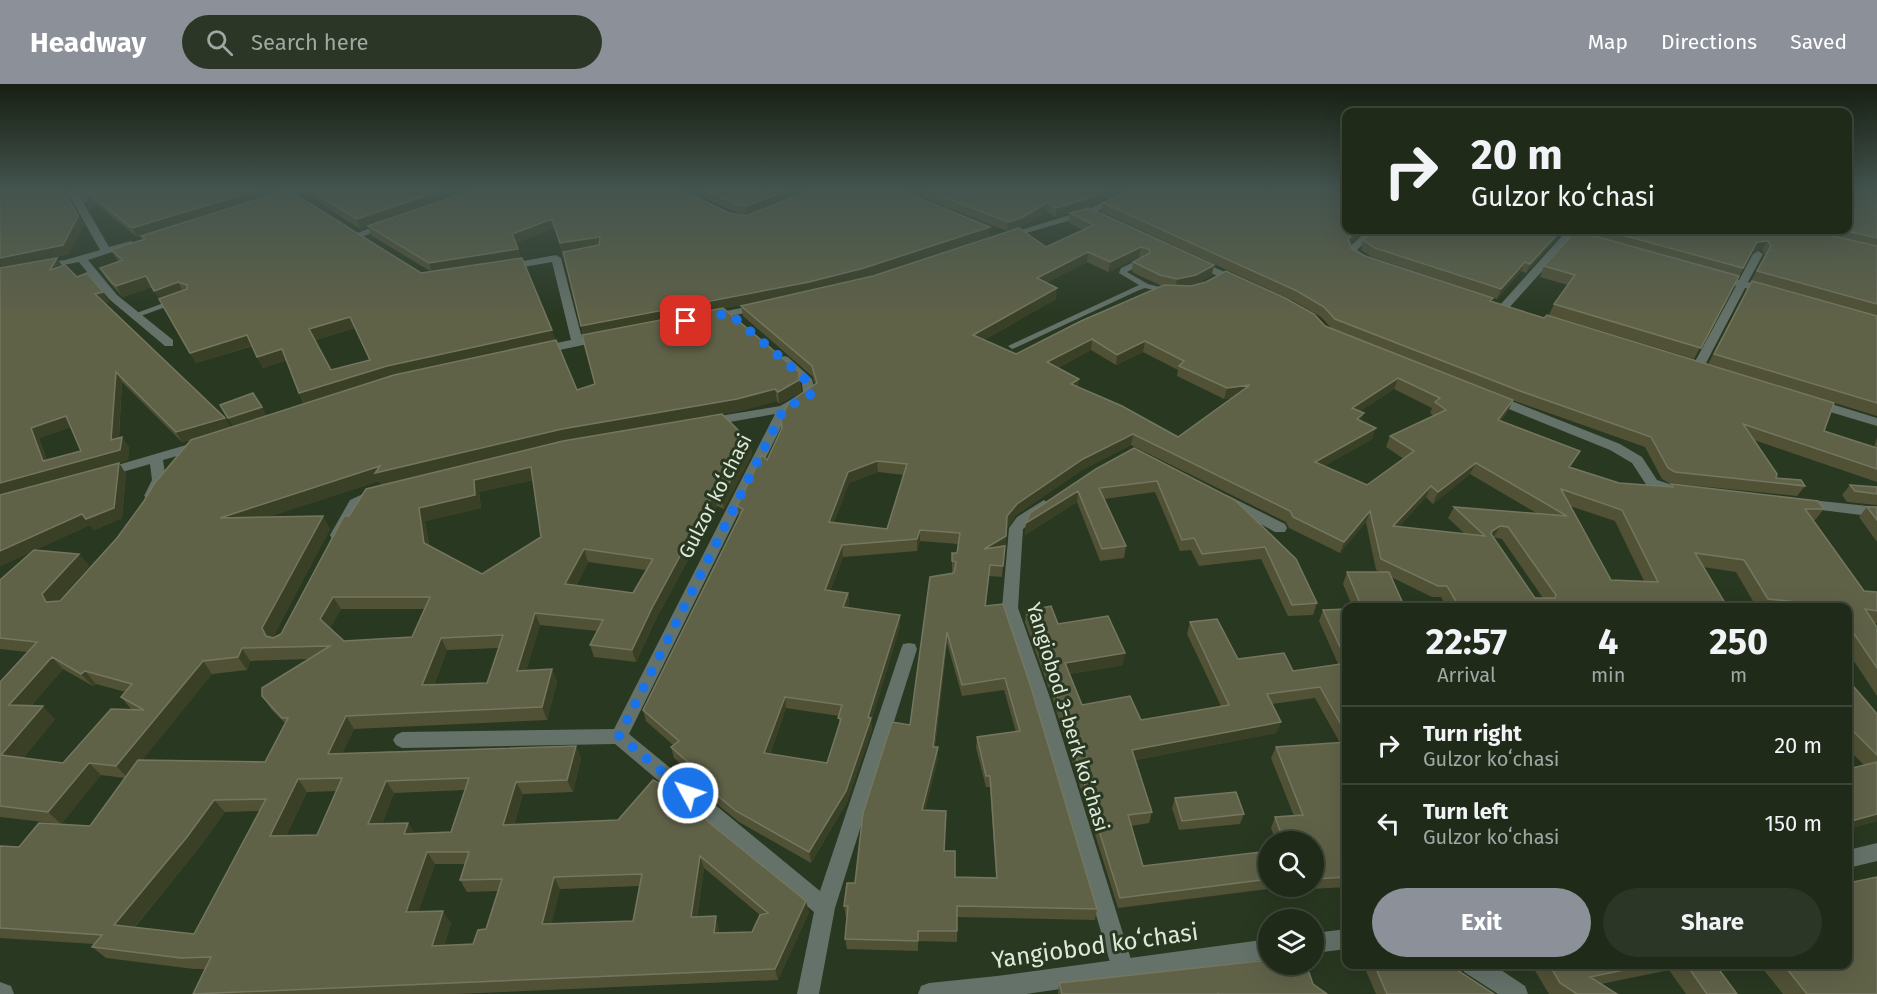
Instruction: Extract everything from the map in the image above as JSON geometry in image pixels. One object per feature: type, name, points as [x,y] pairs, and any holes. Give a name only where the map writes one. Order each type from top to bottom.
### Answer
[{"type":"street","points":[[95,231],[107,252]]},
{"type":"street","points":[[360,235],[370,231]]},
{"type":"street","points":[[999,236],[1020,231]]},
{"type":"street","points":[[1369,234],[1352,249],[1354,254],[1379,265]]},
{"type":"street","points":[[1504,307],[1569,234]]},
{"type":"street","points":[[1576,234],[1601,244]]},
{"type":"street","points":[[0,274],[82,259],[140,242]]},
{"type":"street","points":[[1698,367],[1758,254]]},
{"type":"street","points":[[1182,255],[1219,277],[1245,285]]},
{"type":"street","points":[[497,269],[561,257],[577,342]]},
{"type":"street","points":[[82,259],[113,297],[169,344]]},
{"type":"street","points":[[1710,275],[1776,293]]},
{"type":"street","points":[[694,320],[776,304]]},
{"type":"street","points":[[729,313],[746,327]]},
{"type":"street","points":[[524,353],[612,336]]},
{"type":"street","points":[[692,425],[784,409],[810,395],[811,387],[771,349]]},
{"type":"street","points":[[1484,394],[1616,447],[1637,460],[1652,483],[1659,487],[1694,493]]},
{"type":"street","points":[[1798,398],[1877,422]]},
{"type":"street","name":"Gulzor koʻchasi","points":[[619,736],[784,409]]},
{"type":"street","points":[[89,477],[210,442]]},
{"type":"street","points":[[146,506],[159,480],[156,459]]},
{"type":"street","points":[[330,548],[355,503],[371,494],[394,488]]},
{"type":"street","points":[[1209,491],[1280,528]]},
{"type":"street","name":"Yangiobod 3-berk koʼchasi","points":[[1060,494],[1022,520],[1016,528],[1010,608],[1041,698],[1123,969]]},
{"type":"street","points":[[1786,502],[1877,512]]},
{"type":"street","points":[[807,994],[825,908],[909,649]]},
{"type":"street","points":[[402,740],[619,736],[825,908]]},
{"type":"street","points":[[1852,858],[1877,852]]},
{"type":"street","points":[[1324,942],[1342,940]]},
{"type":"street","name":"Yangiobod koʻchasi","points":[[929,994],[998,991],[1123,969],[1258,951]]},
{"type":"street","points":[[1480,969],[1517,994]]},
{"type":"lane","points":[[1143,261],[1124,270],[1123,273],[1144,286],[1180,293]]},
{"type":"lane","points":[[1012,346],[1144,286]]},
{"type":"lane","points":[[135,315],[188,297]]},
{"type":"building","points":[[0,231],[70,231],[63,245],[0,258]]},
{"type":"building","points":[[155,231],[354,231],[421,273],[522,258],[552,330],[387,366],[299,393],[282,349],[257,357],[247,335],[190,353],[159,299],[187,289],[187,285],[178,282],[154,291],[146,276],[116,286],[112,283],[100,268],[123,260],[111,250],[145,239],[141,236]],"holes":[[[350,317],[370,360],[331,370],[309,329]]]},
{"type":"building","points":[[377,231],[519,231],[512,234],[518,249],[429,263]]},
{"type":"building","points":[[556,231],[976,231],[864,268],[809,282],[581,326],[563,252],[599,245],[600,237],[560,243]]},
{"type":"building","points":[[1008,231],[1024,231],[1046,247],[1080,231],[1140,231],[1214,265],[1196,275],[1177,279],[1160,275],[1133,262],[1150,253],[1149,249],[1141,247],[1110,262],[1088,252],[1037,278],[1057,288],[973,335],[1016,354],[1081,321],[1164,285],[1191,286],[1206,282],[1226,271],[1314,314],[1325,326],[1513,400],[1498,420],[1580,451],[1569,467],[1619,483],[1673,487],[1671,484],[1818,501],[1824,509],[1805,509],[1864,591],[1877,592],[1877,611],[1865,609],[1877,627],[1877,668],[1852,631],[1852,603],[1806,603],[1768,599],[1744,560],[1695,553],[1725,603],[1457,603],[1447,586],[1438,586],[1381,559],[1370,511],[1344,542],[1293,517],[1290,511],[1133,434],[1083,459],[1017,504],[1007,516],[1006,536],[984,549],[1005,546],[1003,566],[990,565],[985,606],[1003,604],[1031,687],[1097,909],[957,906],[957,931],[918,931],[918,941],[845,939],[848,906],[844,906],[847,883],[855,883],[863,813],[892,722],[910,725],[930,577],[954,573],[956,562],[952,561],[952,553],[957,553],[960,533],[920,530],[917,539],[842,545],[825,590],[848,593],[843,607],[900,615],[868,717],[871,718],[846,791],[809,852],[736,811],[685,769],[690,764],[671,747],[679,741],[643,710],[743,509],[737,506],[762,455],[767,460],[782,428],[781,419],[789,402],[817,383],[812,366],[741,306],[873,276]],"holes":[[[1092,339],[1117,355],[1145,341],[1184,361],[1179,366],[1227,388],[1250,385],[1178,437],[1122,406],[1071,384],[1079,379],[1047,362]],[[1398,378],[1440,398],[1435,402],[1446,410],[1390,436],[1414,451],[1367,485],[1315,462],[1376,428],[1357,419],[1364,413],[1352,408]],[[877,461],[907,464],[887,529],[829,522],[848,472]],[[1476,463],[1567,516],[1454,507],[1485,536],[1393,526],[1431,486],[1438,492]],[[1561,489],[1622,510],[1658,582],[1611,580]],[[1500,526],[1508,527],[1556,595],[1555,598],[1535,598],[1491,534]],[[947,632],[962,685],[1005,678],[1020,731],[977,737],[986,776],[990,776],[997,878],[955,877],[955,851],[944,851],[946,811],[922,810],[938,747],[933,747]],[[785,697],[842,705],[838,718],[841,719],[827,763],[764,753]]]},
{"type":"building","points":[[1166,231],[1342,231],[1342,234],[1354,234],[1348,239],[1352,249],[1365,256],[1493,298],[1490,301],[1544,318],[1547,315],[1834,403],[1824,431],[1877,448],[1877,469],[1743,424],[1777,474],[1776,478],[1801,480],[1805,486],[1675,472],[1668,468],[1651,437],[1520,391],[1335,319],[1324,307],[1297,291]]},
{"type":"building","points":[[1852,231],[1877,231],[1877,238],[1852,232]]},
{"type":"building","points":[[1370,234],[1557,234],[1530,264],[1525,262],[1501,289],[1375,248],[1363,240]]},
{"type":"building","points":[[1573,234],[1587,234],[1739,276],[1701,348],[1554,304],[1575,275],[1544,266]]},
{"type":"building","points":[[1619,234],[1824,234],[1877,246],[1877,304],[1757,271],[1771,246],[1768,241],[1757,242],[1743,268]]},
{"type":"building","points":[[57,258],[50,270],[65,265],[77,277],[87,273],[103,292],[95,294],[225,418],[176,432],[116,372],[111,440],[122,437],[120,450],[0,483],[0,268]],"holes":[[[66,416],[81,451],[43,461],[31,428]]]},
{"type":"building","points":[[1752,281],[1877,316],[1877,403],[1714,354]]},
{"type":"building","points":[[723,308],[799,372],[799,380],[778,392],[775,389],[737,399],[562,429],[375,473],[380,466],[220,518],[323,516],[262,628],[266,636],[273,638],[281,634],[344,516],[349,516],[366,489],[563,441],[722,414],[750,442],[722,497],[714,493],[632,650],[590,645],[603,620],[535,613],[517,671],[552,669],[542,707],[346,716],[328,754],[576,746],[567,780],[516,782],[503,825],[618,820],[653,780],[663,785],[806,901],[775,969],[193,994],[211,957],[181,958],[92,947],[102,935],[0,928],[0,846],[19,847],[39,823],[90,826],[138,760],[265,762],[288,718],[282,718],[262,696],[262,688],[330,646],[242,648],[238,657],[203,661],[116,766],[89,763],[48,812],[0,806],[0,682],[37,642],[0,638],[0,580],[34,550],[79,554],[42,594],[46,602],[60,601],[117,538],[154,484],[191,440],[394,375],[556,340],[577,390],[595,384],[582,335]],"holes":[[[531,467],[541,537],[482,574],[424,543],[419,508],[475,495],[474,480]],[[584,549],[653,559],[633,593],[565,584]],[[333,597],[430,597],[412,637],[344,641],[320,619]],[[503,635],[487,683],[422,685],[441,638]],[[52,657],[81,674],[85,671],[132,684],[121,697],[144,710],[111,709],[63,763],[1,755],[43,706],[9,705]],[[342,778],[317,835],[270,836],[298,779]],[[469,778],[451,832],[404,834],[408,823],[368,824],[386,781]],[[266,799],[194,934],[114,925],[187,837],[214,800]],[[427,852],[469,852],[460,880],[502,879],[486,929],[478,930],[473,944],[432,946],[443,911],[406,912]],[[700,856],[768,913],[760,915],[752,932],[714,933],[716,916],[691,917]],[[642,874],[633,921],[542,924],[554,877]]]},
{"type":"building","points":[[253,393],[262,407],[228,418],[220,405]]},
{"type":"building","points":[[1134,448],[1235,500],[1296,559],[1317,603],[1292,605],[1265,547],[1202,554],[1194,538],[1182,540],[1157,481],[1099,488],[1126,546],[1102,549],[1078,491],[1026,523],[1030,513],[1096,469]]},
{"type":"building","points":[[119,463],[114,508],[86,519],[82,514],[0,551],[0,495]]},
{"type":"building","points":[[1850,485],[1877,487],[1877,494],[1855,491]]},
{"type":"building","points":[[1867,507],[1877,507],[1877,520]]},
{"type":"building","points":[[1347,572],[1389,572],[1403,603],[1360,603]]},
{"type":"building","points":[[1051,606],[1058,624],[1108,616],[1125,653],[1065,663],[1082,705],[1130,696],[1141,720],[1229,705],[1190,622],[1217,619],[1238,659],[1284,653],[1293,671],[1342,664],[1342,726],[1320,687],[1267,694],[1281,722],[1132,750],[1152,812],[1128,815],[1143,866],[1258,852],[1258,880],[1120,898],[1054,686],[1026,611]]},
{"type":"building","points":[[1342,609],[1342,651],[1323,610]]},
{"type":"building","points":[[1852,685],[1877,714],[1877,755],[1852,730]]},
{"type":"building","points":[[1342,742],[1342,877],[1324,878],[1324,831],[1280,831],[1275,817],[1303,815],[1276,747]]},
{"type":"building","points":[[1877,762],[1877,814],[1852,821],[1852,768]]},
{"type":"building","points":[[1236,792],[1244,814],[1182,821],[1175,798]]},
{"type":"building","points":[[1877,877],[1877,994],[1807,994],[1787,969],[1852,969],[1852,882]]},
{"type":"building","points":[[1258,961],[1258,975],[1310,975],[1313,984],[1327,994],[1062,994],[1059,983]]},
{"type":"building","points":[[1376,969],[1456,969],[1494,994],[1387,994]]},
{"type":"building","points":[[1552,969],[1628,969],[1590,977],[1617,994],[1577,994],[1560,983]]},
{"type":"building","points":[[1690,969],[1719,969],[1737,994],[1707,994]]},
{"type":"route","points":[[686,321],[729,313],[804,378],[811,387],[810,395],[784,409],[619,736],[688,793]]}]
